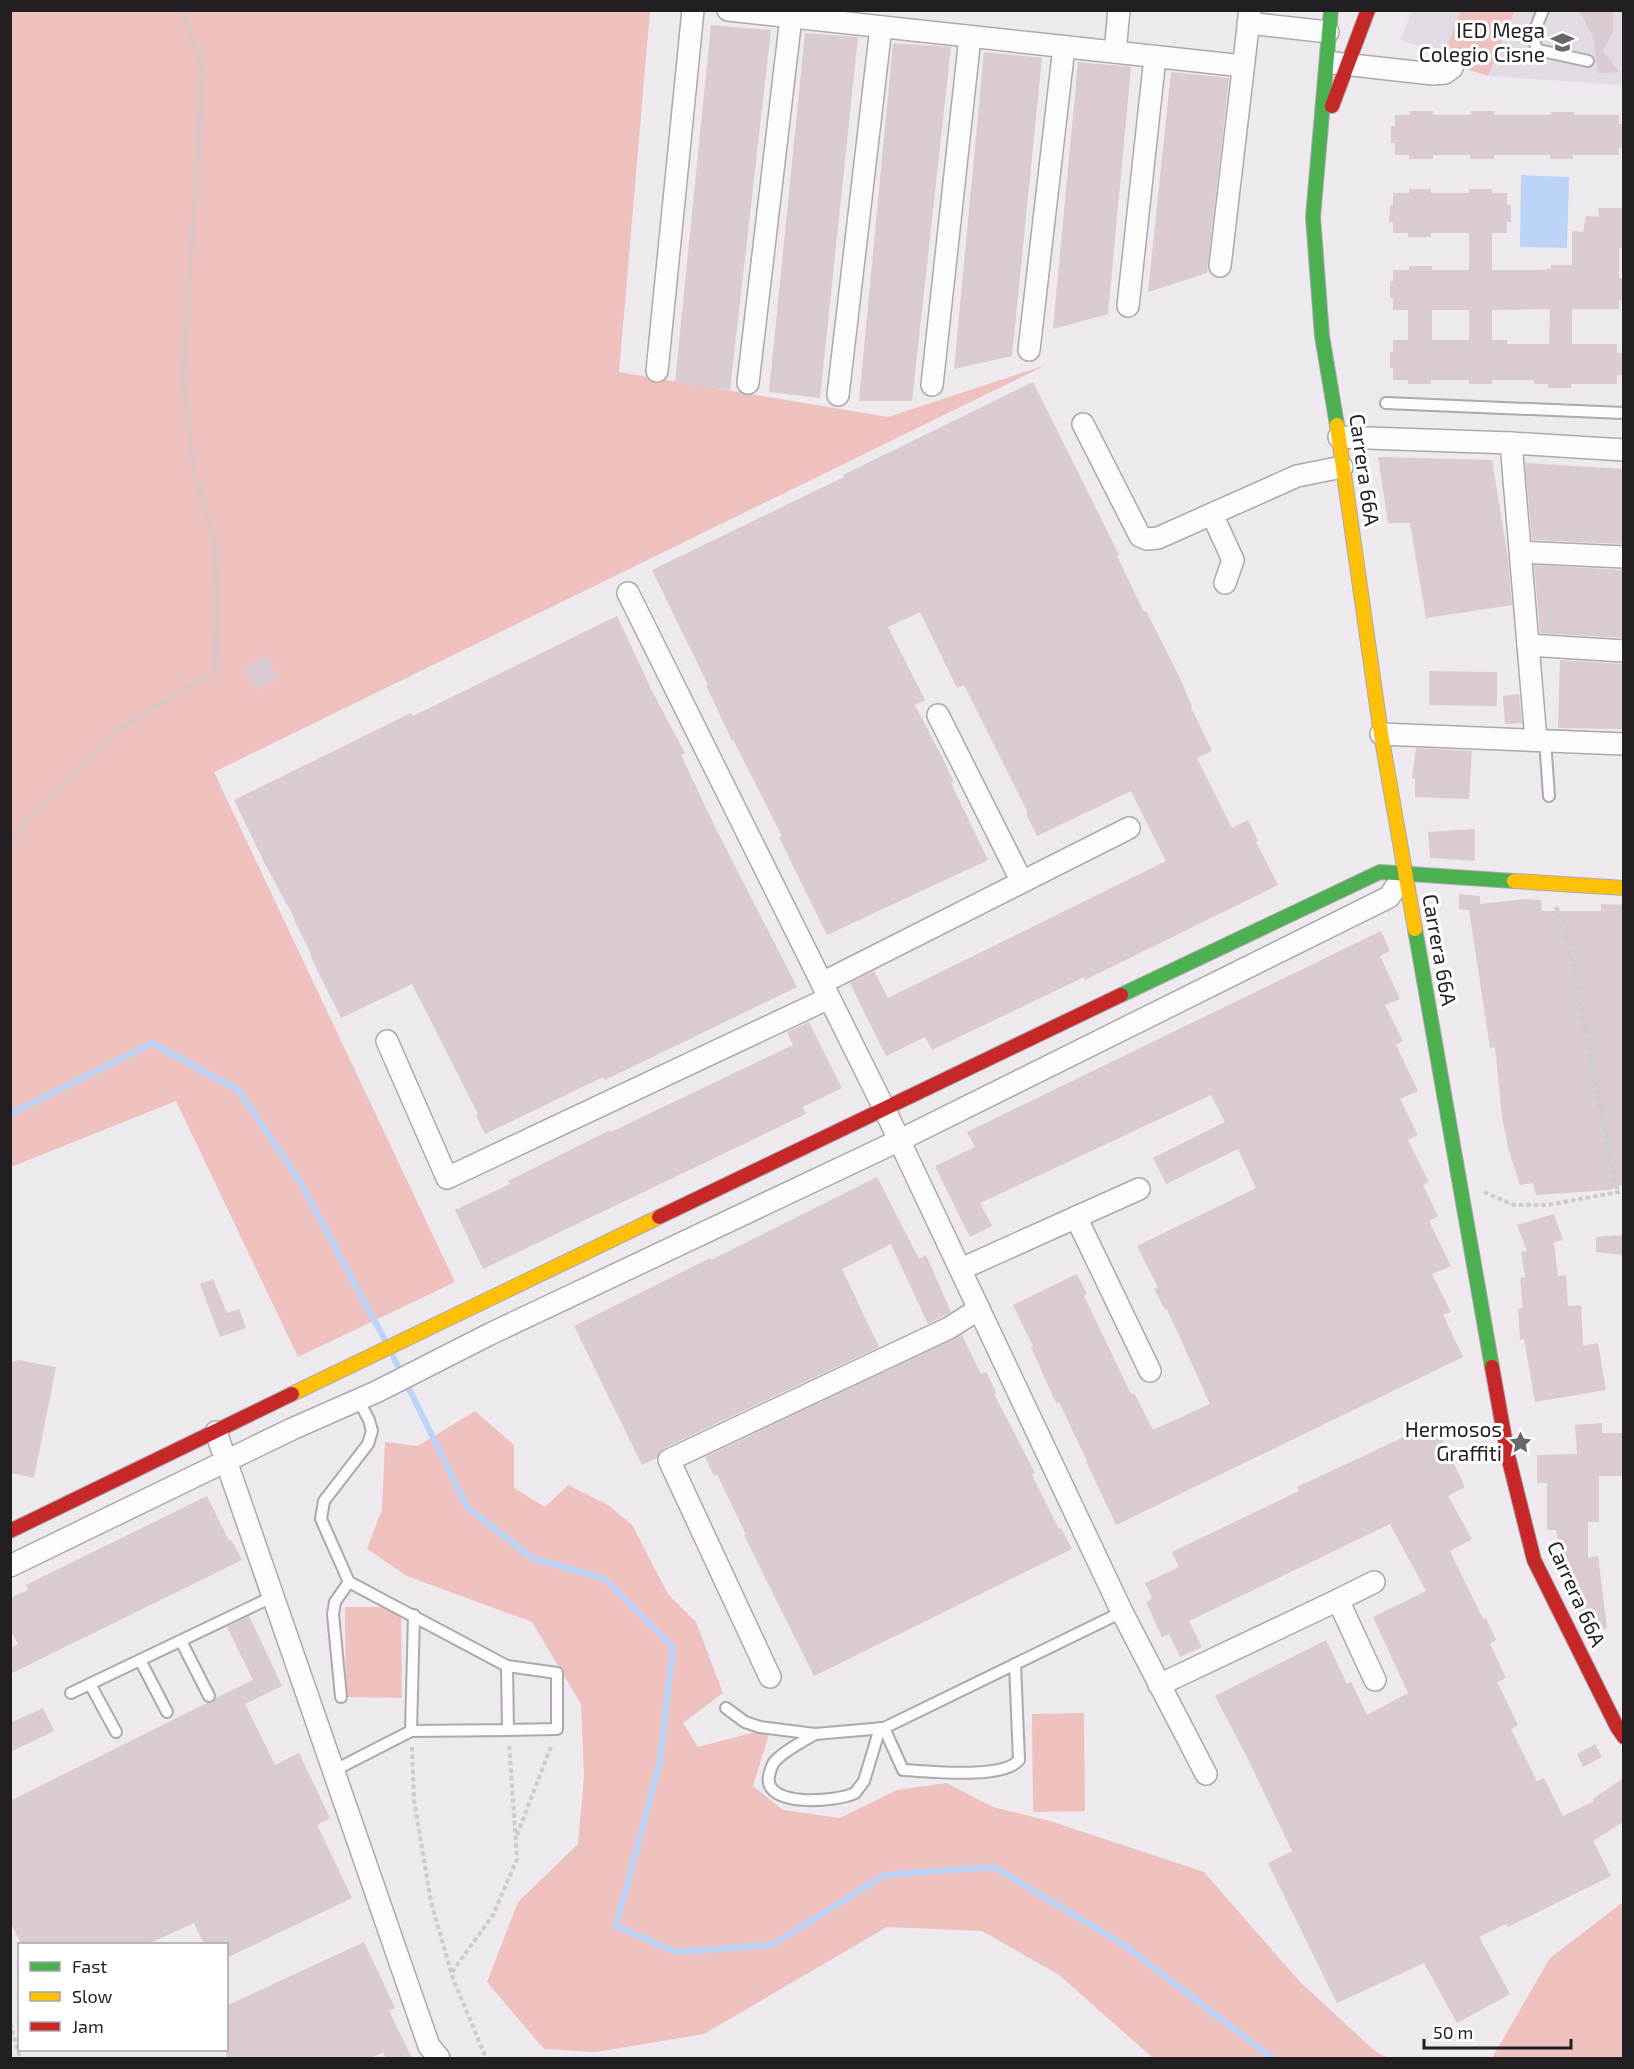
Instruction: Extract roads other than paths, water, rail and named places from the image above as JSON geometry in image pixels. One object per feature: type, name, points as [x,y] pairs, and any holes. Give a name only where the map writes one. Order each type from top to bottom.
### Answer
[{"type":"street","points":[[657,371],[693,10]]},
{"type":"street","points":[[728,10],[1243,66]]},
{"type":"street","points":[[1115,52],[1119,10]]},
{"type":"street","name":"Carrera 66A","points":[[1331,10],[1313,217],[1317,278],[1322,336],[1404,875],[1508,1456],[1534,1560],[1623,1737]]},
{"type":"street","name":"Carrera 66A","points":[[1318,146],[1342,75],[1348,65],[1368,10]]},
{"type":"street","points":[[748,383],[791,17]]},
{"type":"street","points":[[1220,266],[1249,17],[1328,32]]},
{"type":"street","points":[[838,395],[881,27]]},
{"type":"street","points":[[932,385],[970,37]]},
{"type":"street","points":[[1029,350],[1064,47]]},
{"type":"street","points":[[1128,306],[1155,57]]},
{"type":"street","points":[[1325,61],[1433,74],[1452,68]]},
{"type":"street","points":[[1083,424],[1140,536],[1147,539],[1158,538],[1297,476],[1342,467]]},
{"type":"street","points":[[1339,437],[1512,443],[1623,450]]},
{"type":"street","points":[[1512,443],[1528,645],[1540,740]]},
{"type":"street","points":[[1212,514],[1233,560],[1226,584]]},
{"type":"street","points":[[1521,552],[1623,557]]},
{"type":"street","points":[[628,593],[900,1140],[1122,1612],[1206,1774]]},
{"type":"street","points":[[1528,645],[1623,651]]},
{"type":"street","points":[[938,715],[1022,882]]},
{"type":"street","points":[[1381,734],[1623,744]]},
{"type":"street","points":[[387,1041],[447,1178],[826,990],[1022,882],[1129,828]]},
{"type":"street","points":[[10,1531],[475,1308],[884,1108],[1380,872],[1623,888]]},
{"type":"street","points":[[10,1566],[490,1334],[900,1140],[1389,897],[1404,875]]},
{"type":"street","points":[[961,1269],[1139,1189]]},
{"type":"street","points":[[1076,1217],[1150,1371]]},
{"type":"street","points":[[770,1677],[669,1460],[949,1328],[979,1309]]},
{"type":"street","points":[[216,1432],[429,2046],[439,2058]]},
{"type":"street","points":[[1159,1684],[1374,1582]]},
{"type":"street","points":[[1338,1600],[1375,1680]]},
{"type":"lane","points":[[1543,10],[1534,38],[1534,44],[1538,50],[1588,61]]},
{"type":"lane","points":[[1386,404],[1623,413]]},
{"type":"lane","points":[[1540,740],[1549,796]]},
{"type":"lane","points":[[333,1771],[411,1731],[557,1729],[556,1673],[507,1666],[349,1582],[321,1519],[324,1501],[368,1444],[372,1431],[367,1395]]},
{"type":"lane","points":[[341,1697],[333,1614],[335,1602],[349,1582]]},
{"type":"lane","points":[[71,1693],[272,1598]]},
{"type":"lane","points":[[726,1708],[745,1722],[760,1727],[815,1734],[882,1728],[1122,1612]]},
{"type":"lane","points":[[411,1731],[414,1615]]},
{"type":"lane","points":[[181,1641],[209,1696]]},
{"type":"lane","points":[[140,1660],[167,1712]]},
{"type":"lane","points":[[882,1728],[903,1770],[974,1772],[1011,1767],[1019,1760],[1015,1664]]},
{"type":"lane","points":[[507,1666],[508,1730]]},
{"type":"lane","points":[[90,1684],[116,1732]]},
{"type":"lane","points":[[815,1734],[786,1751],[775,1761],[768,1782],[774,1791],[792,1799],[823,1802],[849,1797],[864,1781],[882,1728]]},
{"type":"water","points":[[1521,175],[1569,177],[1567,248],[1520,247]]},
{"type":"waterway","points":[[10,1114],[152,1043],[238,1090],[298,1178],[386,1342]]},
{"type":"waterway","points":[[393,1356],[467,1507],[532,1558],[605,1579],[673,1647],[660,1761],[616,1926],[676,1952],[772,1945],[884,1875],[994,1867],[1124,1945],[1272,2058]]},
{"type":"place","name":"IED Mega Colegio Cisne","points":[[1563,43]]},
{"type":"place","name":"Hermosos Graffiti","points":[[1520,1442]]}]
